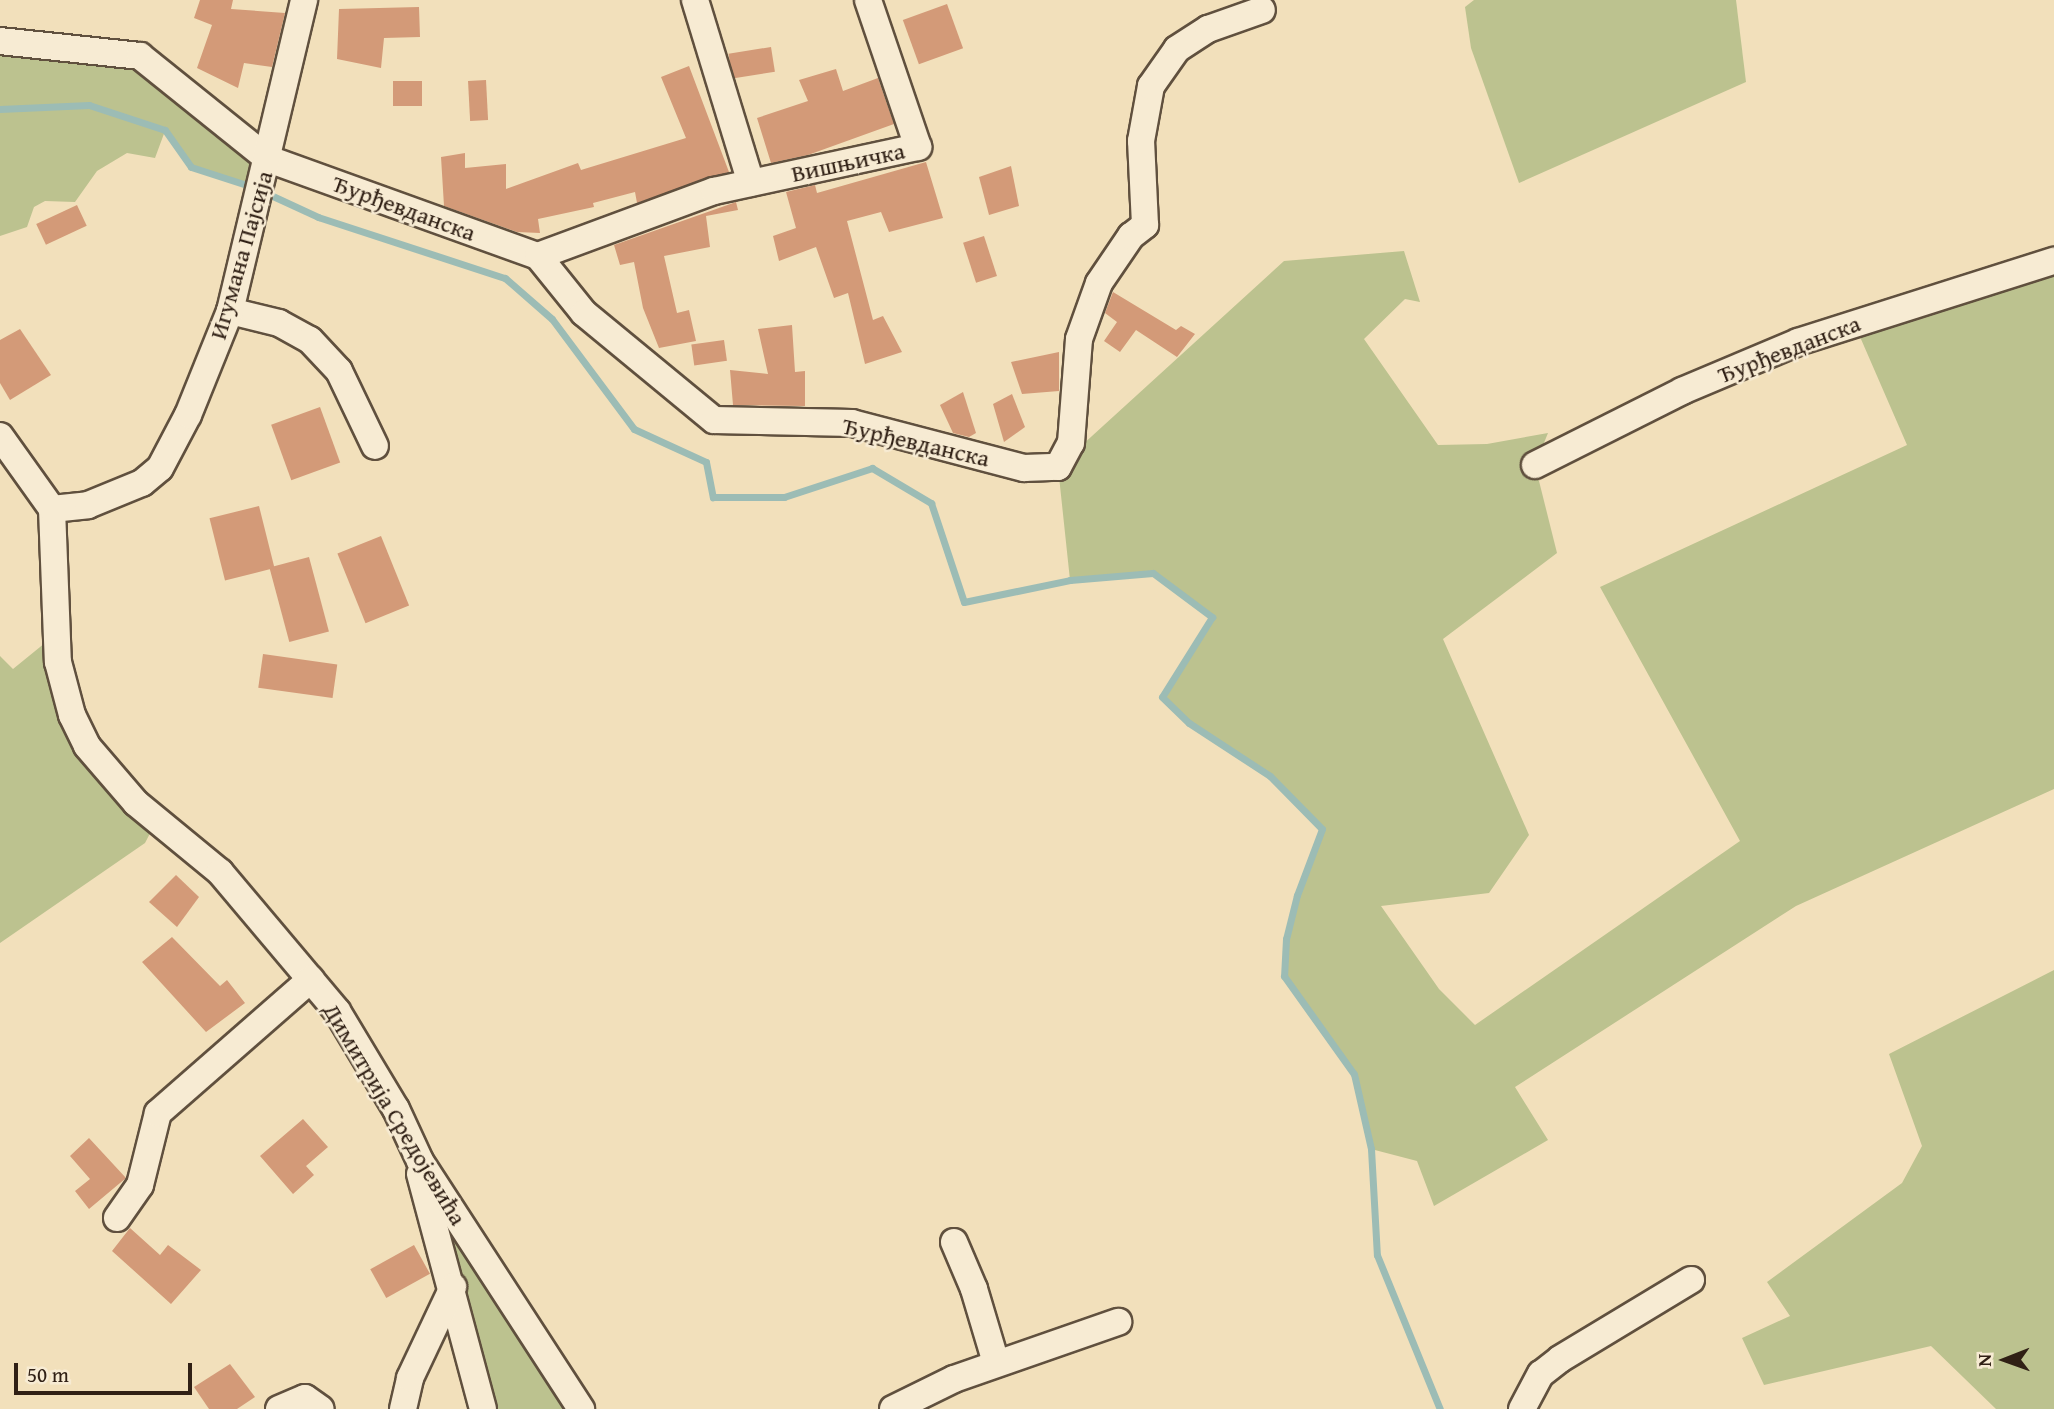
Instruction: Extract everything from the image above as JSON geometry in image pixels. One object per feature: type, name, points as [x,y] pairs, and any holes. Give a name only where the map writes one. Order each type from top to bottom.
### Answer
[{"type":"street","name":"Игумана Пајсија","points":[[52,509],[88,505],[127,493],[160,468],[188,415],[230,312],[304,0]]},
{"type":"street","points":[[695,0],[751,183]]},
{"type":"street","name":"Вишњичка","points":[[538,256],[714,191],[918,147],[867,0]]},
{"type":"street","name":"Ђурђевданска","points":[[0,41],[140,57],[268,159],[538,256],[584,313],[714,420],[852,424],[1024,468],[1058,467],[1071,443],[1083,327],[1099,282],[1131,236],[1145,225],[1141,141],[1151,86],[1177,49],[1208,29],[1262,10]]},
{"type":"street","name":"Ђурђевданска","points":[[1535,465],[1647,407],[1798,342],[2054,261]]},
{"type":"street","points":[[230,312],[279,323],[310,340],[339,371],[374,446]]},
{"type":"street","points":[[0,436],[52,509]]},
{"type":"street","name":"Димитрија Средојевића","points":[[52,509],[58,662],[72,715],[88,746],[136,803],[220,872],[337,1011],[396,1109],[419,1161],[581,1409]]},
{"type":"street","points":[[117,1218],[140,1185],[158,1113],[311,979]]},
{"type":"street","points":[[419,1161],[420,1187],[453,1287],[483,1409]]},
{"type":"street","points":[[954,1242],[974,1289],[996,1363]]},
{"type":"street","points":[[1522,1409],[1534,1383],[1560,1359],[1691,1280]]},
{"type":"street","points":[[403,1409],[410,1378],[453,1287]]},
{"type":"street","points":[[893,1409],[996,1363],[1048,1350],[1118,1322]]},
{"type":"street","points":[[279,1409],[305,1398],[321,1409]]},
{"type":"green space","points":[[1474,0],[1736,0],[1746,82],[1519,183],[1471,48],[1465,7]]},
{"type":"green space","points":[[0,41],[140,56],[268,159],[259,190],[191,167],[165,131],[155,158],[127,153],[97,171],[75,202],[45,201],[34,207],[27,227],[0,236]]},
{"type":"green space","points":[[1404,251],[1420,302],[1405,299],[1364,339],[1438,445],[1487,444],[1548,433],[1535,465],[1557,553],[1443,639],[1529,835],[1489,893],[1381,906],[1439,989],[1475,1025],[1740,841],[1600,587],[1907,445],[1854,323],[2054,261],[2054,789],[1796,906],[1515,1087],[1548,1140],[1434,1206],[1417,1161],[1371,1149],[1354,1074],[1284,976],[1286,939],[1297,895],[1322,829],[1270,776],[1189,723],[1162,697],[1212,617],[1153,573],[1070,580],[1058,467],[1284,261]]},
{"type":"green space","points":[[56,634],[72,715],[157,820],[145,843],[0,943],[0,656],[13,669]]},
{"type":"green space","points":[[2054,970],[2054,1409],[1996,1409],[1931,1346],[1764,1385],[1742,1338],[1790,1316],[1767,1282],[1902,1183],[1922,1146],[1889,1054]]},
{"type":"green space","points":[[420,1187],[584,1409],[483,1409]]},
{"type":"building","points":[[200,0],[233,0],[231,9],[285,13],[272,67],[244,63],[238,88],[197,68],[212,25],[194,18]]},
{"type":"building","points":[[947,4],[963,48],[919,64],[903,20]]},
{"type":"building","points":[[419,7],[420,37],[384,38],[381,68],[337,59],[339,9]]},
{"type":"building","points":[[771,47],[775,72],[732,78],[729,54]]},
{"type":"building","points":[[689,66],[729,172],[637,203],[635,192],[593,203],[594,207],[538,219],[540,233],[517,232],[444,206],[441,157],[465,153],[465,168],[506,164],[506,189],[578,163],[581,170],[686,138],[661,77]]},
{"type":"building","points":[[836,69],[843,91],[878,78],[894,124],[808,155],[771,163],[757,118],[808,101],[799,80]]},
{"type":"building","points":[[486,80],[488,120],[470,121],[468,81]]},
{"type":"building","points":[[393,81],[422,81],[422,106],[393,106]]},
{"type":"building","points":[[926,162],[943,218],[889,232],[881,212],[847,221],[873,320],[883,316],[902,352],[865,364],[848,293],[834,298],[816,247],[779,261],[773,236],[796,228],[786,192],[815,185],[817,193]]},
{"type":"building","points":[[1011,166],[1019,206],[989,215],[979,177]]},
{"type":"building","points":[[736,202],[738,210],[706,216],[710,247],[664,256],[677,313],[689,310],[696,341],[659,348],[643,308],[634,262],[620,265],[614,245]]},
{"type":"building","points":[[77,205],[87,226],[46,245],[36,224]]},
{"type":"building","points":[[984,236],[997,276],[976,283],[963,243]]},
{"type":"building","points":[[1113,292],[1176,330],[1181,326],[1195,334],[1177,357],[1136,330],[1120,352],[1104,341],[1117,322],[1105,313]]},
{"type":"building","points":[[792,325],[795,372],[805,371],[805,406],[733,405],[730,370],[768,374],[758,329]]},
{"type":"building","points":[[20,329],[51,375],[10,400],[0,383],[0,340]]},
{"type":"building","points":[[724,340],[727,361],[694,365],[691,345]]},
{"type":"building","points":[[1059,352],[1059,391],[1022,394],[1011,362]]},
{"type":"building","points":[[963,392],[976,433],[969,437],[953,433],[940,405]]},
{"type":"building","points":[[1012,394],[1025,427],[1004,442],[993,404]]},
{"type":"building","points":[[320,407],[340,462],[291,480],[271,425]]},
{"type":"building","points":[[259,506],[274,568],[225,580],[210,518]]},
{"type":"building","points":[[381,536],[409,606],[366,623],[337,554]]},
{"type":"building","points":[[309,557],[329,631],[289,642],[269,568]]},
{"type":"building","points":[[263,654],[337,664],[333,698],[258,688]]},
{"type":"building","points":[[176,875],[199,897],[177,927],[149,902]]},
{"type":"building","points":[[172,937],[220,986],[227,980],[245,1003],[206,1032],[142,962]]},
{"type":"building","points":[[303,1119],[328,1147],[306,1166],[314,1175],[293,1194],[260,1156]]},
{"type":"building","points":[[89,1138],[126,1178],[89,1209],[75,1191],[90,1179],[70,1156]]},
{"type":"building","points":[[130,1228],[160,1255],[168,1245],[201,1270],[171,1304],[112,1251]]},
{"type":"building","points":[[414,1245],[430,1274],[386,1298],[370,1269]]},
{"type":"building","points":[[230,1364],[255,1397],[237,1409],[209,1409],[194,1387]]},
{"type":"waterway","points":[[0,109],[89,105],[165,130],[191,167],[253,187]]},
{"type":"waterway","points":[[264,192],[318,217],[505,278],[552,319],[634,429],[706,462],[713,497],[784,497],[872,468],[931,503],[964,602],[1070,580],[1153,573],[1212,617],[1162,697],[1189,723],[1270,776],[1322,829],[1297,895],[1286,939],[1284,976],[1354,1074],[1371,1149],[1377,1255],[1440,1409]]}]
